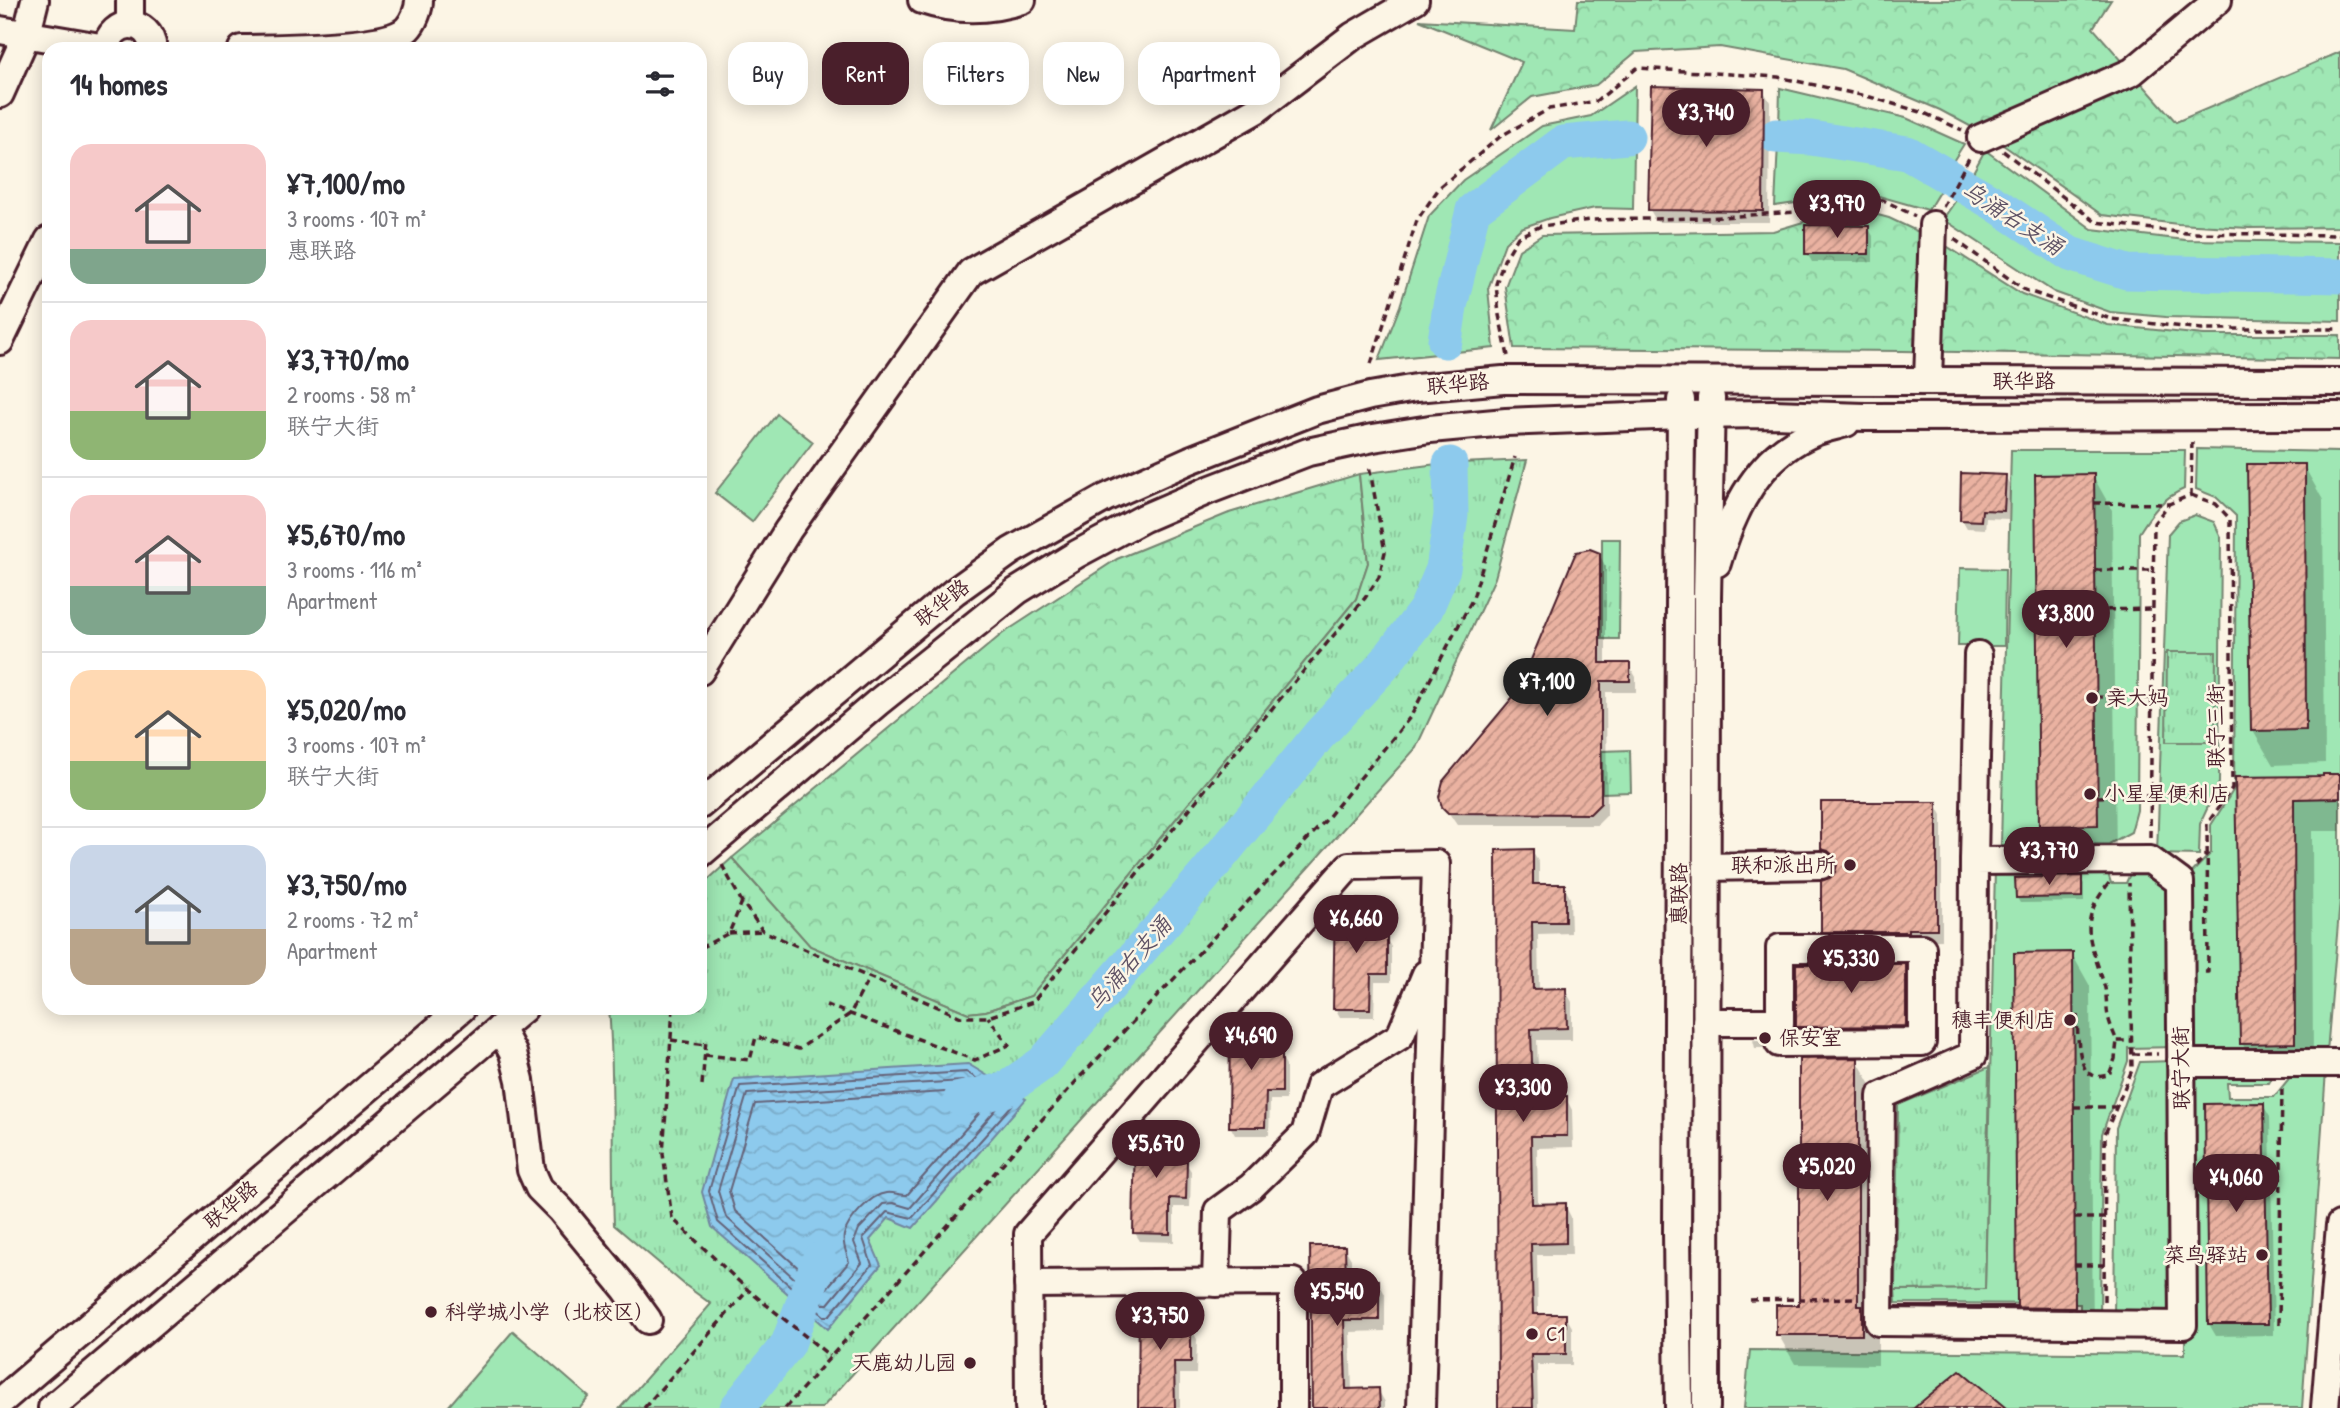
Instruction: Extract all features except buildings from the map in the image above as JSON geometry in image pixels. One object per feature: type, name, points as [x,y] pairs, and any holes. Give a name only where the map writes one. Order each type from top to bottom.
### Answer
[{"type":"street","points":[[0,94],[26,36],[35,0]]},
{"type":"street","points":[[352,42],[383,40],[406,30],[419,8],[419,0]]},
{"type":"street","points":[[922,0],[960,10],[1003,6],[1022,0]]},
{"type":"street","points":[[707,660],[788,530],[971,272],[1256,110],[1353,36],[1415,0]]},
{"type":"street","points":[[1977,145],[2132,72],[2218,0]]},
{"type":"street","points":[[108,42],[111,34],[123,26],[130,12],[151,42]]},
{"type":"street","points":[[0,30],[63,42]]},
{"type":"street","points":[[1928,381],[1936,218]]},
{"type":"street","points":[[0,341],[42,254]]},
{"type":"street","name":"联华路","points":[[707,799],[954,593],[1011,551],[1050,527],[1105,498],[1189,460],[1317,410],[1370,396],[1450,383],[1506,368],[1681,381],[2340,382]]},
{"type":"street","name":"惠联路","points":[[1679,1408],[1677,1204],[1681,381]]},
{"type":"street","name":"惠联路","points":[[1706,1408],[1707,598],[1711,381]]},
{"type":"street","name":"联华路","points":[[710,857],[957,637],[1027,585],[1144,518],[1308,453],[1373,438],[1430,429],[1506,422],[1681,415],[2340,416]]},
{"type":"street","points":[[1707,598],[1727,527],[1760,472],[1776,455],[1805,437],[1865,417]]},
{"type":"street","points":[[1978,654],[1974,861],[2139,860]]},
{"type":"street","name":"联宁大街","points":[[1974,861],[1973,1055],[1881,1096],[1879,1322],[2183,1325],[2180,882],[2139,860]]},
{"type":"street","points":[[1029,1408],[1028,1234],[1349,866],[1436,864],[1421,1408]]},
{"type":"street","points":[[1707,867],[1821,865]]},
{"type":"street","points":[[1780,948],[1922,948],[1922,1042],[1779,1043],[1780,1022],[1780,948]]},
{"type":"street","points":[[1216,1283],[1218,1211],[1251,1187],[1305,1133],[1319,1086],[1400,1036],[1432,960]]},
{"type":"street","name":"联华路","points":[[0,1402],[454,1015]]},
{"type":"street","points":[[52,1408],[516,1015]]},
{"type":"street","points":[[1706,1022],[1780,1022]]},
{"type":"street","points":[[500,1028],[513,1053],[520,1080],[531,1170],[539,1188],[561,1210],[648,1320]]},
{"type":"street","points":[[2181,1063],[2340,1063]]},
{"type":"street","points":[[2325,1408],[2336,1303],[2340,1225]]},
{"type":"street","points":[[1028,1284],[1293,1282],[1293,1408]]},
{"type":"path","points":[[1371,364],[1417,220],[1440,187],[1501,136],[1549,109],[1597,101],[1637,68],[1778,77],[1870,97],[1924,113],[1977,145],[1992,143],[2096,222],[2186,233],[2340,235]]},
{"type":"path","points":[[1936,218],[1977,145]]},
{"type":"path","points":[[1506,368],[1496,284],[1504,260],[1518,237],[1541,226],[1590,220],[1706,218],[1796,212],[1843,198],[1883,200],[1936,218],[2025,290],[2111,319],[2202,329],[2340,329]]},
{"type":"path","points":[[2094,503],[2169,503],[2191,495],[2192,435]]},
{"type":"path","points":[[785,1408],[1079,1078],[1325,821],[1411,716],[1473,598],[1515,457]]},
{"type":"path","points":[[707,944],[729,933],[763,931],[961,1017],[988,1017],[1034,1002],[1238,749],[1366,598],[1379,577],[1385,552],[1369,465]]},
{"type":"path","name":"联宁三街","points":[[2191,495],[2216,503],[2230,519],[2232,788],[2207,824],[2208,972]]},
{"type":"path","points":[[2104,1325],[2105,1134],[2132,1070],[2139,860],[2150,796],[2154,523],[2169,503]]},
{"type":"path","points":[[2095,570],[2154,570]]},
{"type":"path","points":[[2095,610],[2153,609]]},
{"type":"path","points":[[2096,697],[2152,698]]},
{"type":"path","points":[[2097,797],[2150,796]]},
{"type":"path","points":[[710,857],[763,931]]},
{"type":"path","points":[[2077,1015],[2082,1064],[2087,1073],[2098,1077],[2109,1074],[2115,1059],[2117,1041],[2109,1020],[2106,993],[2089,940],[2089,917],[2096,898],[2139,860]]},
{"type":"path","points":[[729,933],[742,902]]},
{"type":"path","points":[[705,1055],[750,1060],[756,1037],[799,1049],[850,1014],[869,977]]},
{"type":"path","points":[[826,1004],[975,1060],[1009,1045],[988,1017]]},
{"type":"path","points":[[673,1015],[663,1154],[672,1218],[748,1290],[831,1356]]},
{"type":"path","points":[[702,1085],[706,1039]]},
{"type":"path","points":[[671,1040],[706,1045]]},
{"type":"path","points":[[2117,1041],[2132,1041]]},
{"type":"path","points":[[2279,1324],[2282,1075]]},
{"type":"path","points":[[2074,1107],[2116,1107]]},
{"type":"path","points":[[2074,1218],[2105,1218]]},
{"type":"path","points":[[2074,1265],[2104,1265]]},
{"type":"path","points":[[644,1408],[748,1290]]},
{"type":"path","points":[[1750,1300],[1879,1298]]},
{"type":"green space","points":[[1578,0],[2111,0],[2093,28],[2176,122],[2340,52],[2340,227],[2249,228],[2178,224],[2102,215],[1996,140],[1940,110],[1843,69],[1720,47],[1636,52],[1596,85],[1532,97],[1491,130],[1522,62],[1419,20],[1575,29]]},
{"type":"green space","points":[[1635,86],[1633,209],[1595,208],[1550,218],[1521,228],[1505,243],[1488,289],[1494,348],[1379,360],[1400,306],[1429,216],[1463,180],[1542,126],[1591,116]]},
{"type":"green space","points":[[1780,88],[1906,118],[1964,144],[1950,166],[1886,140],[1779,128]]},
{"type":"green space","points":[[1778,143],[1818,146],[1906,160],[1945,182],[1928,210],[1868,193],[1842,192],[1816,200],[1775,206]]},
{"type":"green space","points":[[1985,150],[2092,229],[2185,240],[2340,242],[2340,269],[2133,266],[2076,248],[1970,178]]},
{"type":"green space","points":[[1963,190],[2030,239],[2072,263],[2130,280],[2340,283],[2340,321],[2166,317],[2110,312],[2054,292],[1943,219]]},
{"type":"green space","points":[[1859,210],[1889,218],[1940,242],[2022,294],[2108,325],[2204,335],[2340,335],[2340,359],[1902,351],[1514,348],[1505,287],[1519,250],[1542,235],[1773,231],[1820,217]]},
{"type":"green space","points":[[777,414],[813,442],[752,522],[715,493]]},
{"type":"green space","points":[[2197,449],[2340,452],[2340,900],[2327,1052],[2185,1050],[2182,883],[2211,853],[2211,825],[2234,789],[2236,516],[2216,497],[2196,489]]},
{"type":"green space","points":[[2011,450],[2185,450],[2184,489],[2158,507],[2139,533],[2137,810],[2131,832],[2109,844],[2001,845]]},
{"type":"green space","points":[[1527,460],[1495,578],[1416,748],[822,1408],[620,1408],[711,1304],[614,1225],[609,1015],[707,1015],[707,881],[732,858],[810,946],[968,1013],[986,1011],[1031,996],[1356,599],[1368,563],[1359,474],[1437,464]]},
{"type":"green space","points":[[1359,474],[1368,563],[1356,599],[1031,996],[986,1011],[968,1013],[810,946],[732,858],[1002,634],[1117,559],[1229,513]]},
{"type":"green space","points":[[2195,515],[2214,522],[2221,537],[2219,783],[2200,824],[2199,855],[2157,854],[2168,534],[2179,521]]},
{"type":"green space","points":[[1602,539],[1620,539],[1619,639],[1602,639]]},
{"type":"green space","points":[[1960,568],[2005,569],[2004,646],[1958,646]]},
{"type":"green space","points":[[2167,652],[2216,652],[2215,742],[2166,742]]},
{"type":"green space","points":[[1630,750],[1631,792],[1602,793],[1602,751]]},
{"type":"green space","points":[[2106,867],[2111,883],[2126,883],[2133,867],[2150,867],[2175,888],[2177,1047],[2128,1048],[2128,1061],[2102,1134],[2100,1319],[2080,1318],[2080,1304],[1896,1303],[1895,1290],[1985,1289],[1995,869]]},
{"type":"green space","points":[[2173,1061],[2174,1319],[2114,1319],[2116,1128],[2140,1062]]},
{"type":"green space","points":[[1989,1067],[1985,1289],[1895,1290],[1898,1105]]},
{"type":"green space","points":[[2186,1068],[2276,1070],[2269,1083],[2227,1083],[2228,1097],[2274,1097],[2295,1071],[2326,1071],[2302,1408],[1744,1408],[1750,1350],[2185,1354]]},
{"type":"green space","points":[[513,1331],[589,1397],[580,1408],[447,1408]]},
{"type":"water","points":[[968,1064],[1026,1099],[913,1228],[889,1218],[870,1240],[881,1265],[828,1329],[712,1227],[702,1192],[734,1079]]},
{"type":"waterway","name":"乌涌右支涌","points":[[1776,136],[1811,138],[1907,153],[1992,202],[2070,254],[2127,272],[2340,276]]},
{"type":"waterway","name":"乌涌右支涌","points":[[1445,341],[1450,306],[1473,210],[1563,143],[1627,137]]},
{"type":"waterway","name":"乌涌右支涌","points":[[961,1099],[1004,1090],[1043,1063],[1205,875],[1319,735],[1383,666],[1426,609],[1443,569],[1451,515],[1450,464]]},
{"type":"waterway","name":"乌涌右支涌","points":[[737,1408],[788,1344],[819,1260]]},
{"type":"place","name":"亲大妈","points":[[2092,698]]},
{"type":"place","name":"小星星便利店","points":[[2090,794]]},
{"type":"place","name":"联和派出所","points":[[1850,865]]},
{"type":"place","name":"穗丰便利店","points":[[2070,1020]]},
{"type":"place","name":"保安室","points":[[1765,1038]]},
{"type":"place","name":"菜鸟驿站","points":[[2262,1255]]},
{"type":"place","name":"科学城小学（北校区）","points":[[431,1312]]},
{"type":"place","name":"C1","points":[[1532,1334]]},
{"type":"place","name":"天鹿幼儿园","points":[[970,1363]]}]
